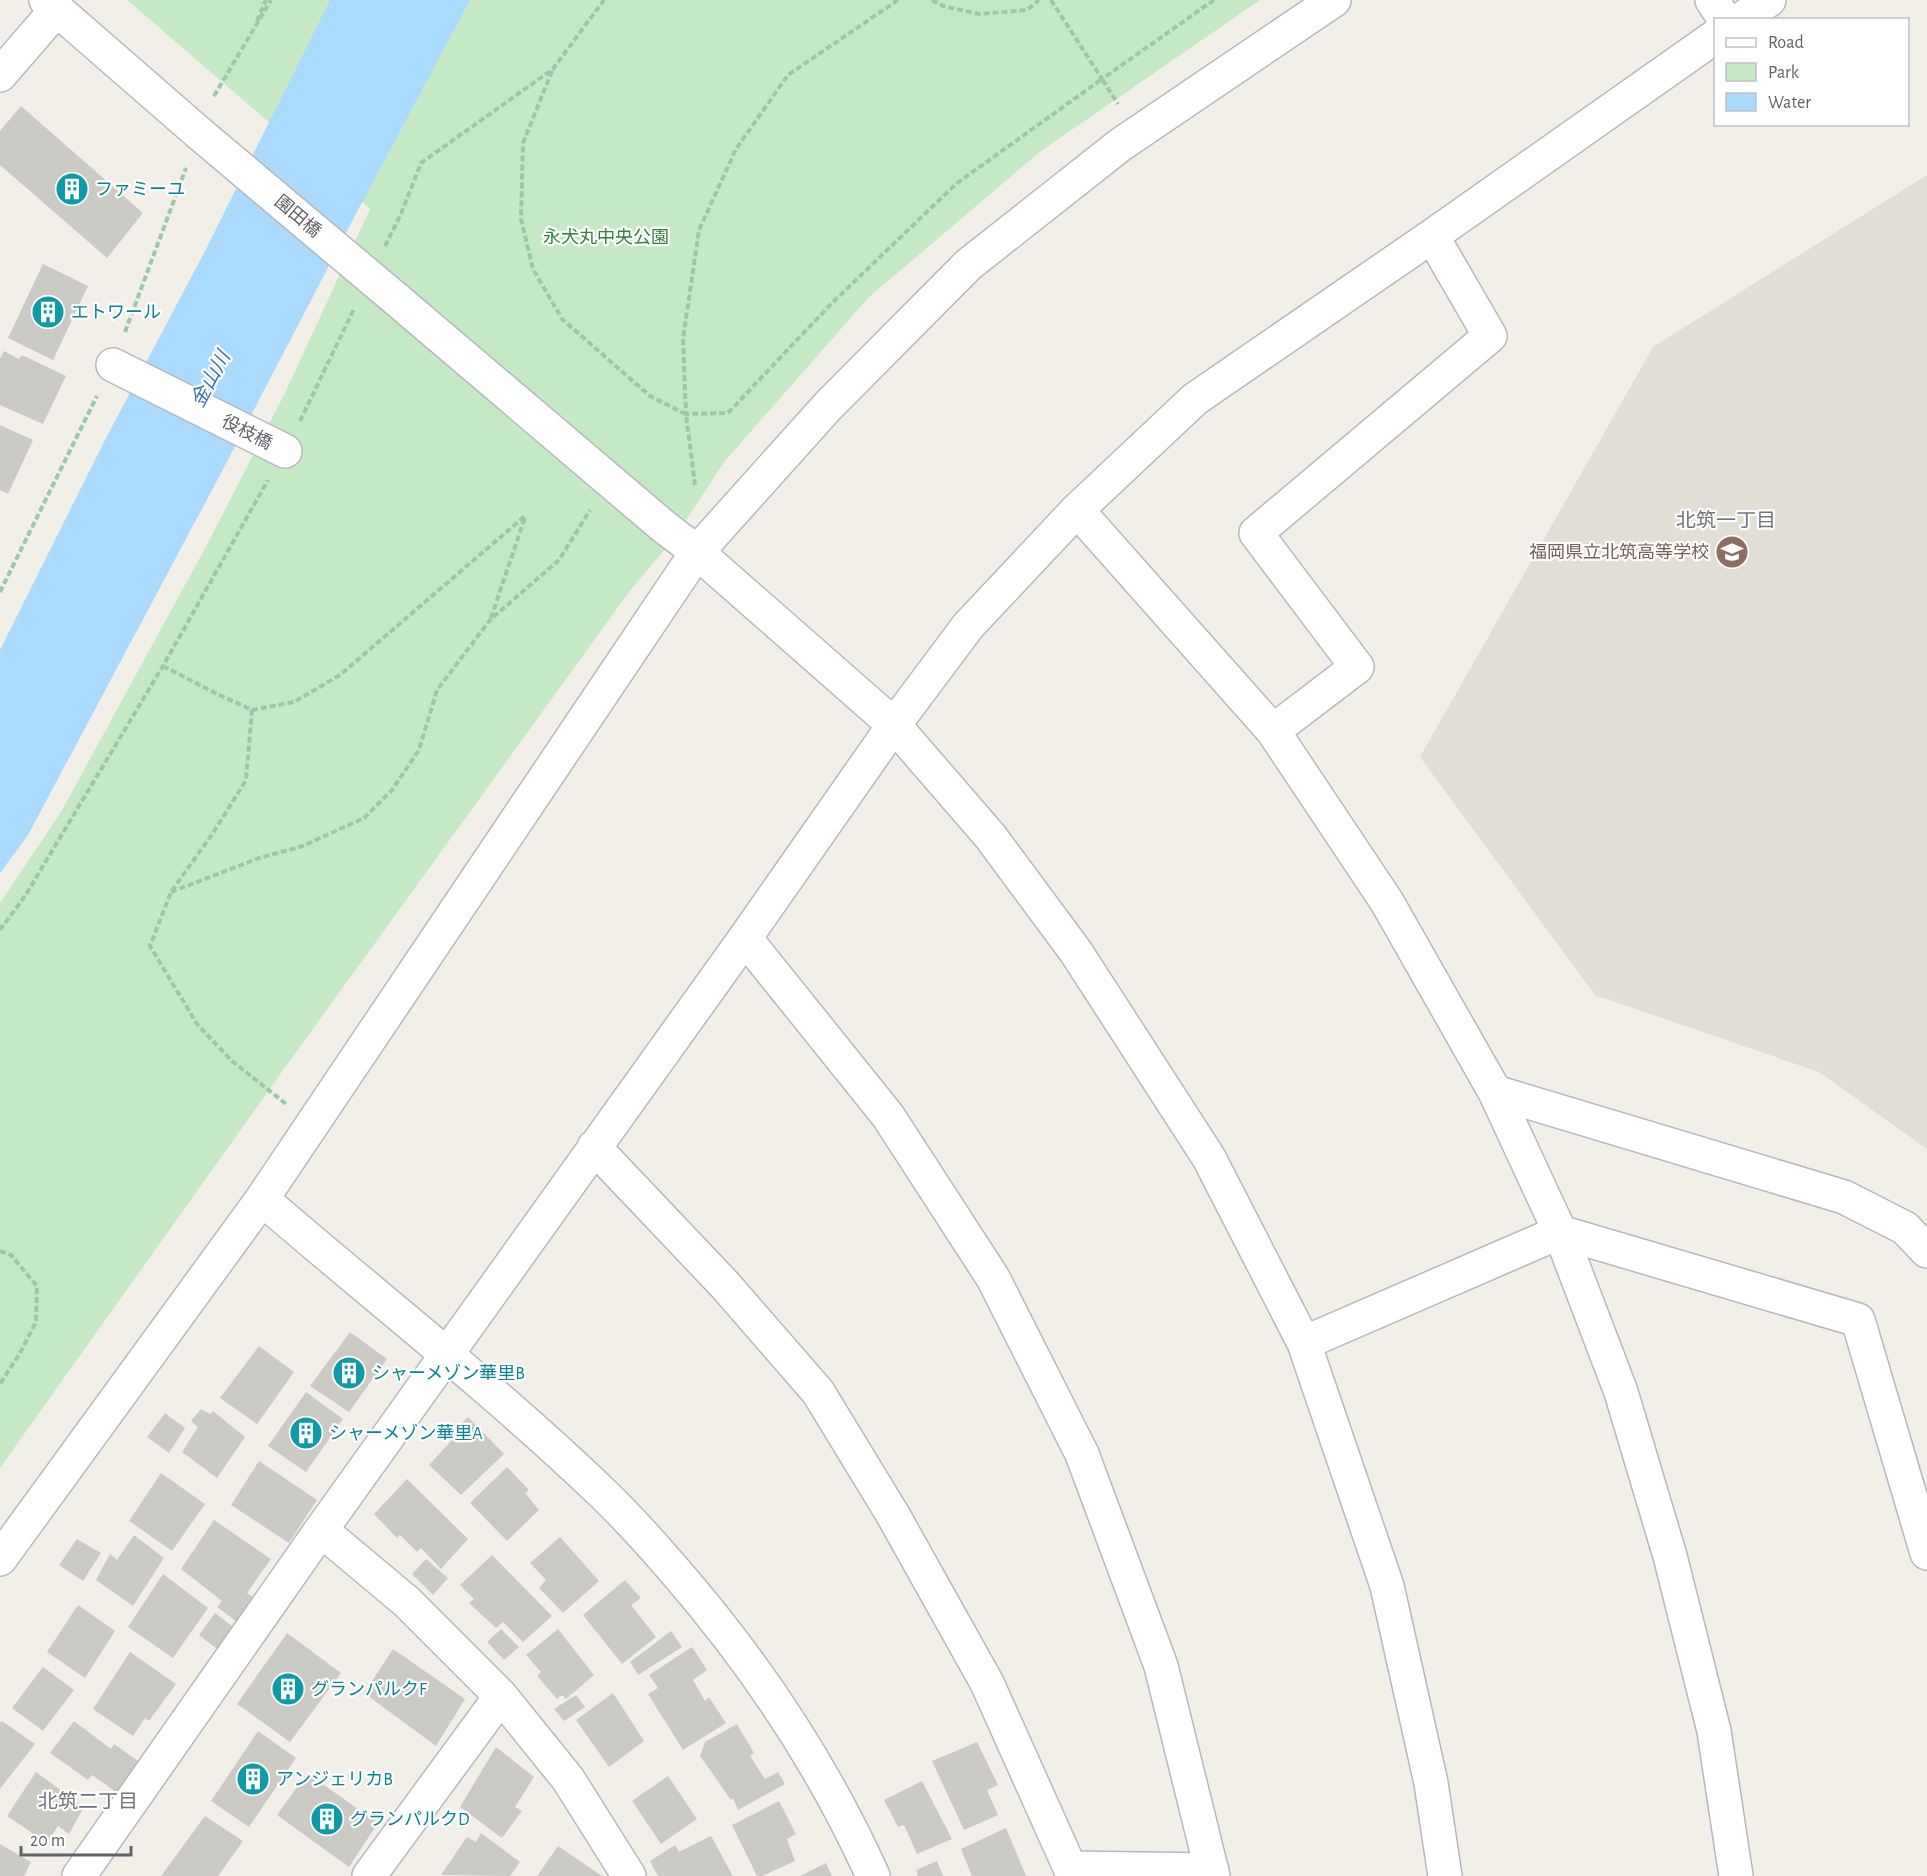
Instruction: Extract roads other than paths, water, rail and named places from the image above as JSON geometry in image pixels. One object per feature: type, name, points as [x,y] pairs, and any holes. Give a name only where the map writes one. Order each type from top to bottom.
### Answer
[{"type":"street","points":[[0,1558],[262,1199],[697,552],[828,406],[968,265],[1120,145],[1334,0]]},
{"type":"street","points":[[1712,0],[1724,18]]},
{"type":"street","points":[[1743,18],[1769,0]]},
{"type":"street","points":[[0,75],[52,5]]},
{"type":"street","name":"園田橋","points":[[52,5],[200,134],[663,526],[697,552],[894,725],[990,836],[1076,952],[1209,1158],[1304,1343],[1387,1586],[1431,1783],[1445,1876]]},
{"type":"street","points":[[79,1876],[321,1530],[745,938],[894,725],[968,626],[1077,510],[1195,399],[1714,37]]},
{"type":"street","points":[[1273,732],[1357,667],[1256,533],[1490,336],[1432,236]]},
{"type":"street","name":"役枝橋","points":[[113,365],[285,451]]},
{"type":"street","points":[[1077,510],[1273,732],[1387,902],[1495,1092],[1560,1232],[1621,1392],[1670,1556],[1714,1731],[1736,1876]]},
{"type":"street","points":[[594,1147],[725,1285],[818,1392],[893,1515],[987,1683],[1070,1868],[1212,1873],[1161,1666],[1082,1454],[993,1278],[888,1116],[745,938]]},
{"type":"street","points":[[1495,1092],[1844,1197],[1905,1228],[1927,1251]]},
{"type":"street","points":[[262,1199],[447,1353],[596,1486],[650,1542],[702,1603],[752,1668],[800,1740],[873,1876]]},
{"type":"street","points":[[1304,1343],[1560,1232],[1858,1320],[1927,1553]]},
{"type":"street","points":[[321,1530],[407,1602],[501,1696],[568,1779],[629,1876]]},
{"type":"street","points":[[369,1876],[501,1696]]},
{"type":"water","name":"金山川","points":[[330,0],[470,0],[28,835],[0,873],[0,650],[105,440],[204,253]]},
{"type":"place","name":"ファミーユ","points":[[72,189]]},
{"type":"place","name":"エトワール","points":[[48,312]]},
{"type":"place","name":"福岡県立北筑高等学校","points":[[1732,552]]},
{"type":"place","name":"シャーメゾン華里B","points":[[349,1373]]},
{"type":"place","name":"シャーメゾン華里A","points":[[306,1433]]},
{"type":"place","name":"グランパルクF","points":[[288,1689]]},
{"type":"place","name":"アンジェリカB","points":[[253,1779]]},
{"type":"place","name":"グランパルクD","points":[[327,1819]]},
{"type":"district","name":"北筑一丁目","points":[[1726,520]]},
{"type":"district","name":"北筑二丁目","points":[[88,1801]]},
{"type":"park label","name":"永犬丸中央公園","points":[[606,237]]}]
